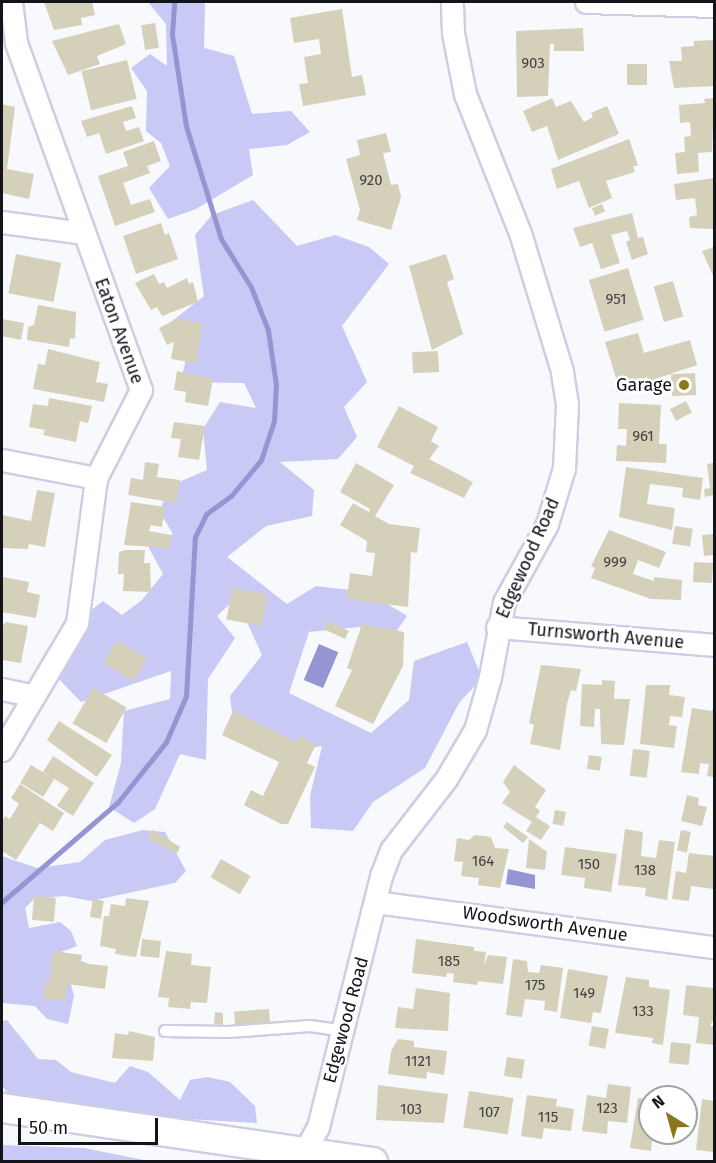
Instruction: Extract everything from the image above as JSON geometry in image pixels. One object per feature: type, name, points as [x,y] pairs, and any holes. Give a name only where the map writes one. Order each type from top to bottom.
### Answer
[{"type":"main road","points":[[2,1107],[274,1145],[301,1157],[373,1161]]},
{"type":"street","name":"Eaton Avenue","points":[[2,750],[31,695],[76,623],[96,478],[141,390],[16,42],[11,2]]},
{"type":"street","name":"Edgewood Road","points":[[301,1157],[318,1127],[375,902],[392,850],[446,779],[475,730],[490,677],[497,627],[515,578],[548,524],[564,468],[567,404],[538,284],[465,94],[453,33],[452,2]]},
{"type":"street","points":[[586,2],[714,6]]},
{"type":"street","points":[[2,222],[83,233]]},
{"type":"street","points":[[2,459],[96,478]]},
{"type":"street","name":"Turnsworth Avenue","points":[[497,627],[714,645]]},
{"type":"street","points":[[2,689],[31,695]]},
{"type":"street","name":"Woodsworth Avenue","points":[[375,902],[714,947]]},
{"type":"lane","points":[[165,1031],[229,1032],[310,1026],[344,1031]]},
{"type":"shaded area","points":[[148,2],[205,2],[204,48],[234,56],[252,114],[291,111],[310,132],[287,145],[249,149],[253,175],[196,209],[168,219],[149,188],[170,166],[161,143],[146,131],[147,91],[131,68],[150,54],[167,66],[166,24]]},
{"type":"shaded area","points":[[253,200],[297,246],[335,235],[369,247],[389,264],[342,326],[367,382],[344,407],[357,437],[338,459],[280,462],[314,490],[312,516],[266,526],[227,557],[287,604],[316,586],[368,592],[407,616],[393,636],[359,627],[309,632],[289,693],[371,733],[409,700],[414,661],[467,642],[482,678],[459,703],[425,768],[373,802],[353,831],[311,828],[310,796],[322,746],[271,755],[235,736],[230,696],[262,655],[236,598],[217,616],[235,638],[208,679],[206,760],[180,754],[155,809],[134,823],[109,807],[121,763],[124,711],[170,699],[171,671],[81,702],[59,679],[80,619],[103,601],[122,615],[142,600],[163,574],[148,546],[173,534],[159,511],[172,485],[207,470],[203,429],[220,402],[256,408],[244,383],[181,382],[189,344],[171,322],[204,296],[195,235],[212,215]]},
{"type":"shaded area","points":[[319,644],[338,652],[323,688],[304,680]]},
{"type":"shaded area","points":[[143,830],[165,832],[186,871],[175,883],[91,901],[64,896],[34,899],[25,908],[29,928],[60,922],[71,931],[77,946],[53,955],[67,969],[74,996],[68,1024],[47,1019],[35,1006],[2,1003],[2,856],[37,868],[80,862],[105,840]]},
{"type":"shaded area","points":[[508,869],[535,875],[535,889],[506,884]]},
{"type":"shaded area","points":[[7,1020],[38,1059],[56,1060],[71,1072],[115,1083],[130,1066],[148,1072],[180,1100],[190,1080],[207,1077],[230,1082],[255,1106],[257,1123],[99,1114],[48,1099],[10,1096],[2,1086],[2,1021]]},
{"type":"shaded area","points":[[2,1145],[84,1148],[149,1161],[2,1161]]},
{"type":"building","points":[[44,2],[92,2],[95,15],[81,18],[82,25],[54,30]]},
{"type":"building","points":[[342,9],[352,77],[362,75],[366,95],[303,106],[299,84],[308,83],[304,57],[321,54],[319,39],[294,43],[290,18]]},
{"type":"building","points":[[155,23],[159,48],[145,50],[141,25]]},
{"type":"building","points":[[119,24],[126,44],[97,56],[100,64],[68,75],[52,41]]},
{"type":"building","points":[[583,28],[584,51],[554,51],[554,44],[550,44],[548,96],[517,97],[516,31]]},
{"type":"building","points":[[714,40],[714,86],[674,88],[669,61],[682,61],[681,47],[694,46],[694,41]]},
{"type":"building","points":[[127,60],[137,99],[91,110],[81,71]]},
{"type":"building","points":[[627,64],[647,64],[647,85],[627,85]]},
{"type":"building","points":[[552,98],[556,107],[571,101],[584,122],[593,117],[591,113],[607,106],[619,134],[558,160],[547,126],[532,132],[523,111]]},
{"type":"building","points":[[714,98],[712,152],[698,153],[699,172],[677,174],[675,153],[685,152],[684,137],[691,136],[690,122],[680,123],[679,105],[705,103],[704,99]]},
{"type":"building","points":[[2,104],[15,107],[7,169],[34,174],[29,199],[2,193]]},
{"type":"building","points":[[132,106],[136,118],[123,122],[126,131],[139,127],[144,141],[106,154],[99,133],[87,137],[81,121]]},
{"type":"building","points":[[386,133],[391,152],[383,153],[391,185],[398,184],[401,197],[391,230],[357,220],[360,210],[346,159],[360,155],[357,140]]},
{"type":"building","points":[[629,139],[638,165],[633,167],[635,172],[606,181],[612,198],[589,208],[579,181],[557,189],[551,169]]},
{"type":"building","points":[[154,141],[161,161],[147,166],[150,173],[123,183],[131,205],[150,199],[155,212],[115,226],[98,176],[128,166],[123,152]]},
{"type":"building","points":[[714,178],[714,229],[690,228],[689,217],[697,215],[695,198],[676,200],[674,184]]},
{"type":"building","points":[[602,204],[605,211],[595,216],[592,208]]},
{"type":"building","points":[[632,213],[638,238],[643,237],[648,254],[632,260],[626,242],[630,240],[627,231],[611,235],[620,263],[601,269],[592,243],[580,247],[573,228]]},
{"type":"building","points":[[161,223],[165,235],[169,233],[178,259],[136,274],[123,236]]},
{"type":"building","points":[[714,247],[714,278],[702,251]]},
{"type":"building","points":[[16,254],[61,263],[54,302],[8,293]]},
{"type":"building","points":[[446,254],[454,279],[447,282],[463,334],[432,350],[409,266]]},
{"type":"building","points":[[628,268],[644,320],[605,332],[589,280]]},
{"type":"building","points":[[154,274],[159,284],[164,282],[167,288],[187,278],[189,284],[193,282],[198,302],[162,316],[157,307],[151,310],[135,283]]},
{"type":"building","points":[[673,281],[683,317],[664,322],[654,287]]},
{"type":"building","points":[[38,305],[76,312],[75,339],[70,338],[69,347],[27,340],[28,327],[34,325]]},
{"type":"building","points":[[2,319],[24,323],[21,340],[2,336]]},
{"type":"building","points":[[177,319],[202,323],[196,363],[171,359],[174,342],[167,345],[159,328]]},
{"type":"building","points":[[638,333],[644,353],[690,340],[697,365],[620,391],[605,342]]},
{"type":"building","points":[[48,349],[100,362],[96,382],[108,384],[104,402],[33,389],[38,364],[45,365]]},
{"type":"building","points":[[438,351],[439,372],[413,373],[412,352]]},
{"type":"building","points":[[177,371],[213,379],[208,406],[185,402],[186,392],[174,390]]},
{"type":"building","name":"Garage","points":[[695,373],[696,395],[672,396],[671,374]]},
{"type":"building","points":[[49,398],[92,406],[88,423],[80,421],[76,442],[43,435],[45,430],[29,427],[33,404],[48,406]]},
{"type":"building","points":[[686,401],[692,413],[676,421],[670,409]]},
{"type":"building","points":[[619,403],[661,405],[659,444],[667,444],[666,463],[616,461],[617,445],[626,446],[627,429],[618,429]]},
{"type":"building","points":[[399,406],[438,427],[431,441],[439,446],[429,459],[473,482],[464,498],[410,473],[414,466],[377,447]]},
{"type":"building","points":[[174,422],[205,426],[199,460],[178,457],[181,439],[171,438]]},
{"type":"building","points":[[145,462],[159,464],[157,477],[180,480],[176,503],[128,495],[131,478],[143,480]]},
{"type":"building","points":[[356,463],[394,485],[375,516],[389,524],[420,528],[417,553],[411,552],[408,607],[347,599],[350,573],[372,576],[375,553],[366,552],[367,541],[340,525],[353,503],[369,512],[370,509],[340,492]]},
{"type":"building","points":[[714,463],[714,495],[705,497],[704,489],[710,488],[707,464]]},
{"type":"building","points":[[626,467],[703,478],[700,500],[682,497],[683,488],[650,484],[647,504],[675,508],[672,530],[619,517]]},
{"type":"building","points":[[37,490],[55,493],[45,547],[29,544],[28,549],[2,548],[2,515],[31,521]]},
{"type":"building","points":[[131,502],[165,507],[162,527],[151,525],[149,531],[171,535],[169,548],[124,545]]},
{"type":"building","points":[[675,526],[693,529],[690,547],[672,544]]},
{"type":"building","points":[[609,530],[666,552],[659,568],[638,560],[633,574],[654,581],[654,577],[682,580],[681,600],[651,599],[591,578],[595,568],[591,566]]},
{"type":"building","points":[[714,534],[714,555],[704,556],[702,535]]},
{"type":"building","points":[[145,550],[144,563],[150,563],[151,592],[123,591],[124,574],[118,574],[119,552]]},
{"type":"building","points":[[694,562],[713,563],[712,583],[693,582]]},
{"type":"building","points":[[3,577],[29,582],[27,592],[40,595],[36,618],[2,612]]},
{"type":"building","points":[[232,588],[267,594],[262,626],[226,620]]},
{"type":"building","points":[[328,621],[349,631],[345,639],[324,629]]},
{"type":"building","points":[[6,622],[28,626],[21,663],[2,660],[2,626]]},
{"type":"building","points":[[362,624],[404,632],[403,666],[373,724],[335,706],[352,670],[347,668]]},
{"type":"building","points":[[117,641],[147,659],[134,681],[104,663]]},
{"type":"building","points":[[541,665],[581,669],[576,691],[571,690],[567,704],[560,750],[530,744],[534,725],[529,723]]},
{"type":"building","points":[[602,680],[615,681],[614,699],[630,699],[624,745],[601,744],[600,709],[595,709],[594,727],[580,726],[582,684],[602,685]]},
{"type":"building","points":[[646,685],[670,685],[669,695],[685,697],[682,717],[670,716],[669,725],[677,726],[674,748],[640,744]]},
{"type":"building","points":[[93,688],[127,708],[106,743],[72,724]]},
{"type":"building","points":[[714,705],[714,777],[707,776],[709,764],[700,763],[699,774],[681,772],[692,708],[712,711]]},
{"type":"building","points":[[233,711],[296,742],[299,736],[316,744],[307,763],[315,767],[288,824],[281,824],[244,805],[251,790],[263,796],[279,762],[222,735]]},
{"type":"building","points":[[59,721],[112,755],[97,777],[47,740]]},
{"type":"building","points":[[633,749],[650,751],[647,778],[630,776]]},
{"type":"building","points":[[589,755],[602,757],[600,771],[587,769]]},
{"type":"building","points":[[53,756],[94,783],[73,816],[57,806],[69,788],[43,772]]},
{"type":"building","points":[[31,765],[54,779],[43,797],[20,783]]},
{"type":"building","points":[[514,765],[546,790],[535,807],[540,811],[536,817],[550,826],[541,840],[526,831],[532,822],[502,803],[510,792],[503,782]]},
{"type":"building","points":[[20,784],[64,813],[53,831],[40,823],[16,860],[2,851],[2,822],[5,816],[10,819],[19,804],[11,798]]},
{"type":"building","points":[[687,795],[699,798],[698,805],[707,807],[702,826],[681,821]]},
{"type":"building","points":[[555,810],[566,812],[563,826],[553,824]]},
{"type":"building","points":[[507,822],[528,837],[523,843],[503,827]]},
{"type":"building","points":[[625,829],[643,832],[641,856],[656,858],[659,840],[675,842],[667,900],[645,896],[646,888],[618,885]]},
{"type":"building","points":[[153,830],[180,847],[177,853],[147,839]]},
{"type":"building","points":[[681,830],[691,832],[687,853],[677,851]]},
{"type":"building","points":[[475,835],[491,837],[495,848],[509,849],[500,888],[478,885],[479,878],[461,876],[463,862],[454,861],[457,838],[469,840]]},
{"type":"building","points":[[529,839],[547,852],[545,870],[526,868]]},
{"type":"building","points":[[565,847],[617,854],[611,892],[584,888],[585,878],[561,875]]},
{"type":"building","points":[[689,853],[714,856],[714,889],[691,886],[689,901],[672,899],[676,871],[686,873]]},
{"type":"building","points":[[221,859],[250,876],[240,894],[210,877]]},
{"type":"building","points":[[34,896],[56,898],[54,922],[32,920]]},
{"type":"building","points":[[126,898],[149,901],[136,957],[115,954],[116,949],[100,946],[104,916],[109,916],[111,904],[125,906]]},
{"type":"building","points":[[93,899],[104,901],[101,919],[90,917]]},
{"type":"building","points":[[142,939],[161,941],[159,958],[140,956]]},
{"type":"building","points":[[416,939],[474,947],[474,951],[486,952],[484,966],[488,955],[507,957],[503,984],[478,981],[477,985],[453,982],[454,974],[447,973],[446,977],[412,973]]},
{"type":"building","points":[[53,951],[82,955],[81,961],[108,966],[105,989],[67,984],[65,1001],[43,999],[45,982],[50,982]]},
{"type":"building","points":[[166,951],[192,954],[191,965],[211,967],[207,1003],[191,1002],[190,1009],[168,1007],[169,998],[158,997]]},
{"type":"building","points":[[513,959],[527,961],[528,972],[539,973],[541,965],[563,968],[557,1012],[544,1010],[545,1001],[525,999],[522,1017],[506,1015]]},
{"type":"building","points":[[568,969],[608,976],[601,1013],[593,1012],[591,1023],[560,1018]]},
{"type":"building","points":[[626,977],[649,980],[649,987],[670,990],[663,1045],[652,1043],[653,1038],[615,1033]]},
{"type":"building","points":[[686,985],[713,988],[714,1018],[710,1026],[714,1026],[714,1045],[696,1043],[699,1017],[683,1015]]},
{"type":"building","points":[[416,988],[450,993],[448,1031],[395,1028],[398,1007],[413,1009]]},
{"type":"building","points":[[269,1009],[270,1024],[235,1026],[234,1011]]},
{"type":"building","points":[[215,1012],[223,1013],[223,1025],[214,1024]]},
{"type":"building","points":[[592,1026],[609,1029],[605,1049],[589,1046]]},
{"type":"building","points":[[129,1031],[155,1037],[153,1061],[112,1058],[115,1033],[128,1035]]},
{"type":"building","points":[[398,1039],[414,1041],[414,1047],[447,1051],[444,1075],[427,1072],[426,1079],[388,1074],[391,1051]]},
{"type":"building","points":[[671,1042],[691,1044],[689,1065],[669,1063]]},
{"type":"building","points":[[507,1057],[525,1060],[522,1079],[504,1076]]},
{"type":"building","points":[[608,1084],[631,1087],[627,1123],[608,1121],[607,1134],[582,1131],[587,1095],[606,1098]]},
{"type":"building","points":[[378,1085],[448,1094],[444,1123],[376,1120]]},
{"type":"building","points":[[469,1091],[513,1098],[508,1135],[463,1128]]},
{"type":"building","points":[[527,1095],[557,1099],[556,1106],[574,1109],[571,1131],[544,1128],[542,1139],[521,1136]]},
{"type":"building","points":[[638,1098],[638,1145],[652,1145],[651,1151],[630,1148]]},
{"type":"building","points":[[702,1099],[714,1101],[714,1152],[696,1150]]},
{"type":"waterway","points":[[2,902],[118,802],[166,742],[186,696],[195,537],[206,514],[231,496],[261,460],[274,421],[276,385],[268,330],[251,287],[221,239],[186,126],[172,34],[174,2]]},
{"type":"place","name":"Garage","points":[[684,385]]}]
